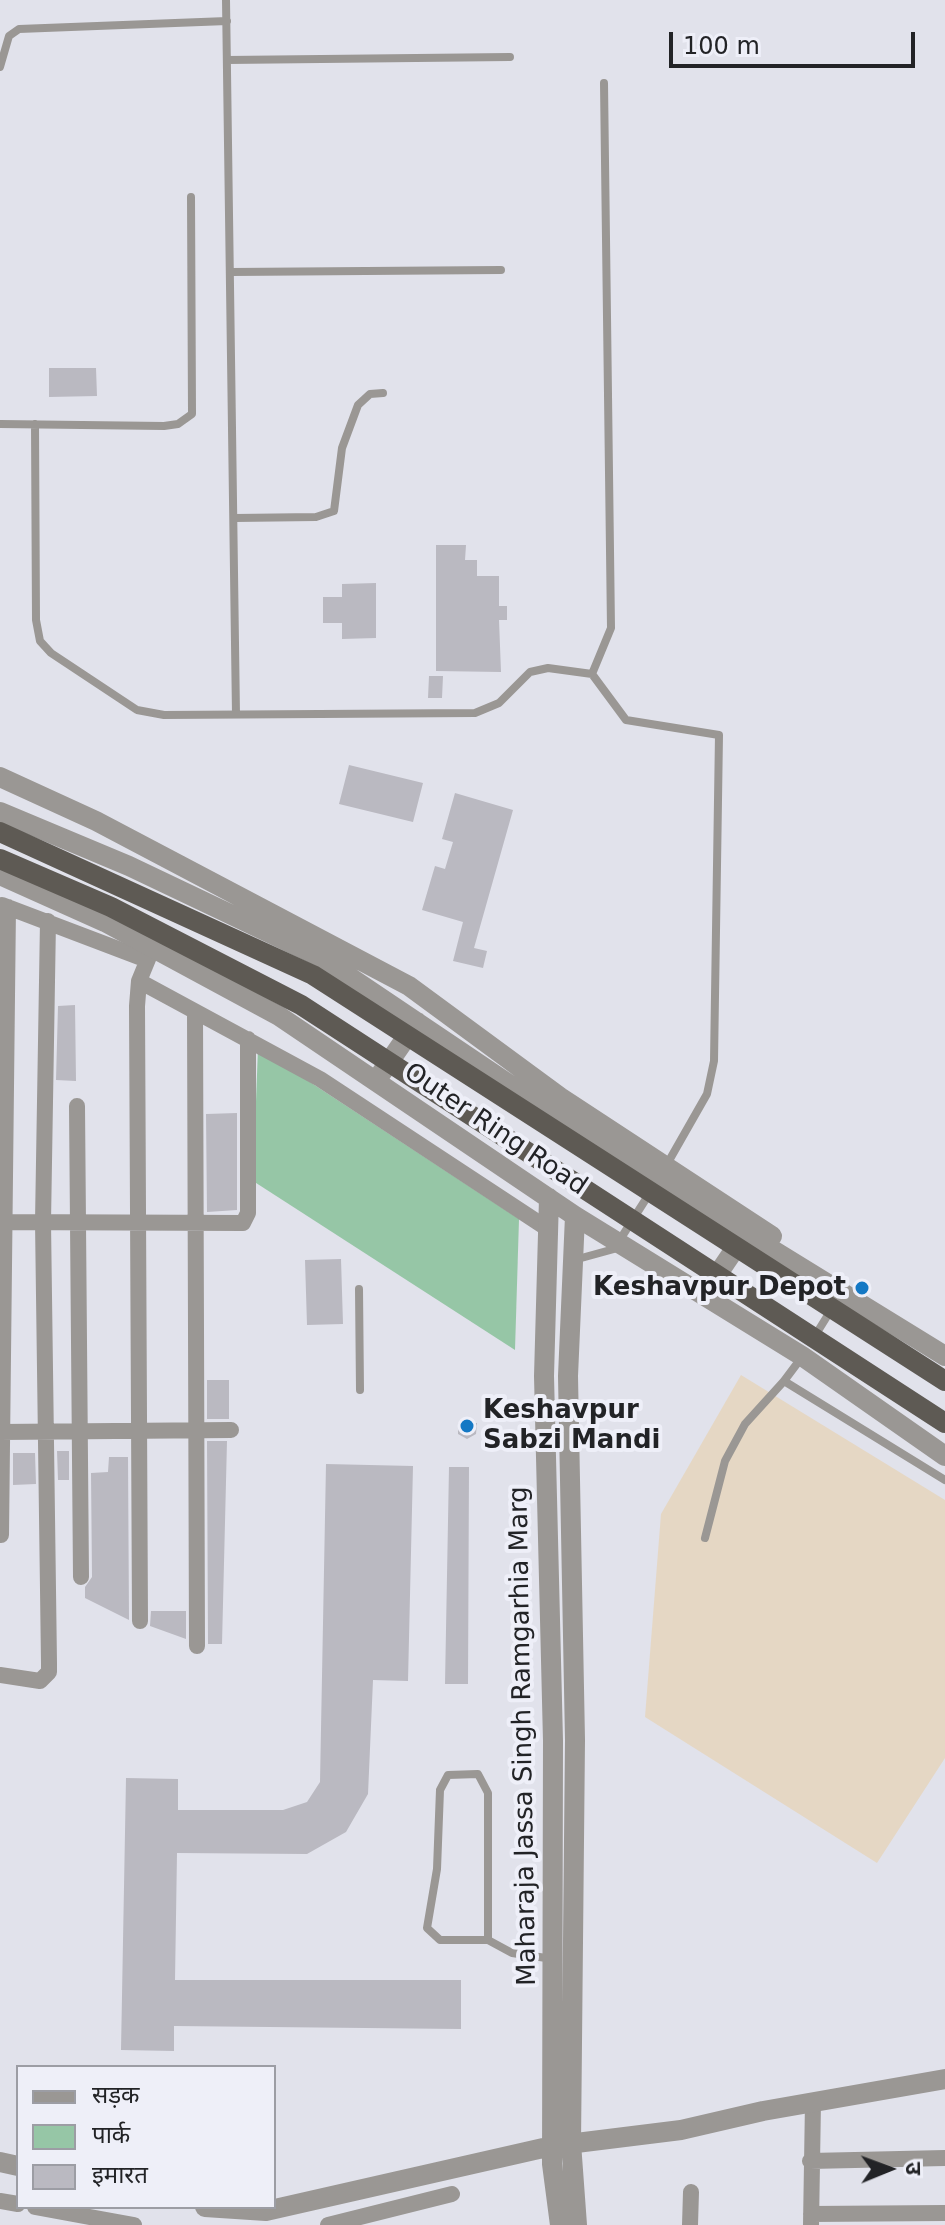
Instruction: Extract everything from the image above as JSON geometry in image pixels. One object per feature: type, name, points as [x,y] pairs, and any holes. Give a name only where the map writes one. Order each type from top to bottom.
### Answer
[{"type":"main road","name":"Outer Ring Road","points":[[0,832],[313,975],[945,1381]]},
{"type":"main road","name":"Outer Ring Road","points":[[0,859],[111,907],[301,1005],[945,1423]]},
{"type":"street","points":[[0,777],[96,821],[409,986],[662,1173],[880,1310],[893,1326]]},
{"type":"street","name":"Outer Ring Road","points":[[0,812],[129,866],[320,957],[417,1022],[662,1173],[745,1234],[945,1356]]},
{"type":"street","name":"Outer Ring Road","points":[[0,875],[150,954],[279,1016],[575,1216],[802,1356],[945,1456]]},
{"type":"street","points":[[1,1535],[2,906],[150,954],[139,981],[140,1621]]},
{"type":"street","points":[[0,1675],[40,1681],[49,1672],[49,1432],[43,1222],[48,921]]},
{"type":"street","points":[[139,981],[248,1039],[407,1134],[548,1229]]},
{"type":"street","points":[[195,1012],[197,1646]]},
{"type":"street","points":[[376,1081],[417,1022]]},
{"type":"street","points":[[3,1222],[195,1223],[246,1220],[248,1039]]},
{"type":"street","points":[[77,1106],[81,1577]]},
{"type":"street","name":"Maharaja Jassa Singh Ramgarhia Marg","points":[[549,1198],[544,1376],[553,1741],[553,1959],[564,1981]]},
{"type":"street","name":"Maharaja Jassa Singh Ramgarhia Marg","points":[[560,2225],[554,2192],[561,2144],[564,1981],[575,1740],[568,1376],[575,1216]]},
{"type":"street","points":[[703,1295],[745,1234]]},
{"type":"street","points":[[544,1376],[568,1376]]},
{"type":"street","points":[[1,1432],[231,1430]]},
{"type":"street","points":[[553,1741],[575,1740]]},
{"type":"street","points":[[276,2209],[561,2144],[681,2130],[813,2102],[945,2079]]},
{"type":"street","points":[[813,2102],[811,2219],[945,2213]]},
{"type":"street","name":"Maharaja Jassa Singh Ramgarhia Marg","points":[[561,2144],[577,2225]]},
{"type":"street","points":[[810,2161],[945,2158]]},
{"type":"street","points":[[690,2225],[691,2192]]},
{"type":"street","points":[[328,2225],[452,2194]]},
{"type":"street","points":[[46,2209],[134,2225]]},
{"type":"street","points":[[236,2209],[275,2209]]},
{"type":"lane","points":[[226,0],[222,21],[227,60],[236,714]]},
{"type":"lane","points":[[0,67],[9,36],[19,29],[222,21]]},
{"type":"lane","points":[[227,60],[510,57]]},
{"type":"lane","points":[[592,674],[611,628],[604,83]]},
{"type":"lane","points":[[0,424],[164,426],[178,424],[192,414],[191,197]]},
{"type":"lane","points":[[231,272],[501,270]]},
{"type":"lane","points":[[235,518],[316,517],[334,511],[342,448],[358,405],[370,394],[383,393]]},
{"type":"lane","points":[[35,424],[36,620],[40,641],[51,653],[137,710],[164,715],[475,713],[499,703],[530,672],[548,668],[592,674],[626,720],[719,735],[714,1061],[707,1094],[620,1244],[614,1249],[573,1260]]},
{"type":"lane","points":[[359,1289],[360,1390]]},
{"type":"lane","points":[[705,1538],[725,1461],[745,1424],[784,1381],[841,1294]]},
{"type":"lane","points":[[784,1381],[945,1480]]},
{"type":"lane","points":[[488,1940],[488,1793],[478,1774],[448,1775],[440,1790],[437,1869],[427,1928],[440,1940],[488,1940],[512,1953],[553,1959]]},
{"type":"shaded area","name":"Keshavpur Depot","points":[[741,1375],[945,1500],[945,1758],[877,1863],[645,1717],[661,1514]]},
{"type":"green space","points":[[258,1048],[519,1219],[515,1350],[253,1181]]},
{"type":"building","points":[[49,368],[96,368],[97,396],[49,397]]},
{"type":"building","points":[[436,545],[466,545],[465,560],[477,560],[477,576],[499,576],[499,606],[507,606],[507,620],[499,620],[501,672],[436,671]]},
{"type":"building","points":[[376,583],[376,638],[342,639],[342,623],[323,623],[323,597],[342,597],[342,584]]},
{"type":"building","points":[[429,676],[443,676],[442,698],[428,698]]},
{"type":"building","points":[[349,765],[423,783],[413,822],[339,804]]},
{"type":"building","points":[[455,793],[513,810],[474,948],[487,951],[483,968],[453,961],[463,922],[422,910],[435,866],[445,869],[453,842],[442,839]]},
{"type":"building","points":[[75,1005],[76,1081],[56,1080],[58,1006]]},
{"type":"building","points":[[237,1113],[237,1210],[207,1212],[206,1114]]},
{"type":"building","points":[[341,1259],[343,1324],[307,1325],[305,1260]]},
{"type":"building","points":[[207,1380],[229,1380],[229,1419],[207,1419]]},
{"type":"building","points":[[458,1423],[477,1423],[476,1434],[467,1439],[458,1434]]},
{"type":"building","points":[[207,1441],[227,1441],[222,1644],[208,1644]]},
{"type":"building","points":[[57,1451],[69,1451],[69,1480],[58,1480]]},
{"type":"building","points":[[13,1453],[35,1453],[36,1484],[13,1485]]},
{"type":"building","points":[[109,1457],[128,1457],[129,1620],[85,1598],[85,1587],[92,1577],[91,1473],[108,1472]]},
{"type":"building","points":[[326,1464],[413,1466],[408,1681],[373,1680],[368,1794],[346,1832],[307,1854],[177,1853],[175,1980],[461,1980],[461,2029],[174,2026],[174,2051],[121,2050],[126,1778],[178,1779],[178,1810],[283,1810],[307,1802],[320,1782]]},
{"type":"building","points":[[449,1467],[469,1467],[468,1684],[445,1684]]},
{"type":"building","points":[[151,1611],[186,1611],[186,1639],[150,1626]]},
{"type":"place","name":"Keshavpur Depot","points":[[862,1288]]},
{"type":"place","name":"Keshavpur Sabzi Mandi","points":[[467,1426]]}]
